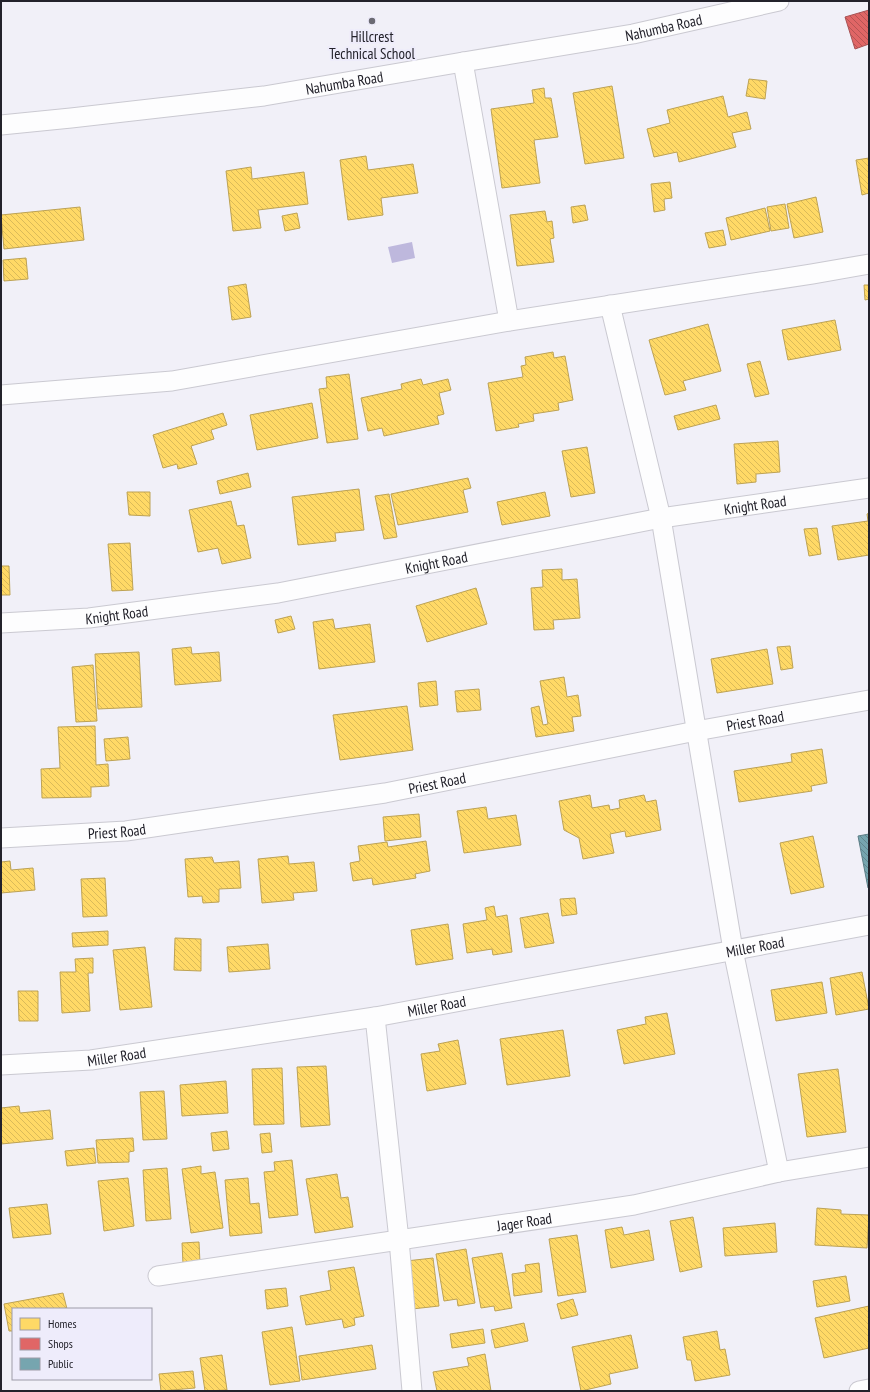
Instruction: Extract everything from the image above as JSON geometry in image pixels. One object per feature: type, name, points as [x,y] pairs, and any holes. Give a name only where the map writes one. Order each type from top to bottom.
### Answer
[{"type":"street","name":"Nahumba Road","points":[[1,125],[264,96],[633,34],[779,1]]},
{"type":"street","points":[[462,62],[509,321]]},
{"type":"street","points":[[1,395],[172,380],[509,321],[869,264]]},
{"type":"street","points":[[610,305],[661,518],[733,950],[779,1172]]},
{"type":"street","name":"Knight Road","points":[[1,623],[90,618],[278,593],[661,518],[869,488]]},
{"type":"street","name":"Priest Road","points":[[1,838],[126,831],[384,793],[696,731],[869,700]]},
{"type":"street","name":"Miller Road","points":[[1,1065],[92,1060],[375,1017],[869,925]]},
{"type":"street","points":[[375,1017],[399,1240],[412,1391]]},
{"type":"street","name":"Jager Road","points":[[158,1276],[634,1205],[779,1172],[869,1157]]},
{"type":"street","points":[[860,1391],[869,1389]]},
{"type":"shaded area","points":[[412,242],[415,258],[392,263],[388,247]]},
{"type":"building: Homes","points":[[749,79],[767,81],[765,99],[746,96]]},
{"type":"building: Homes","points":[[612,86],[624,158],[585,164],[573,93]]},
{"type":"building: Homes","points":[[544,88],[545,98],[551,98],[558,137],[534,140],[540,183],[502,188],[491,109],[534,103],[532,90]]},
{"type":"building: Homes","points":[[723,96],[728,117],[747,112],[751,129],[732,133],[736,147],[679,162],[677,152],[654,157],[647,129],[670,123],[667,110]]},
{"type":"building: Homes","points":[[366,156],[368,170],[413,164],[418,193],[381,198],[383,215],[348,220],[340,160]]},
{"type":"building: Homes","points":[[869,158],[869,193],[862,195],[856,160]]},
{"type":"building: Homes","points":[[251,167],[252,179],[304,172],[308,204],[258,210],[261,228],[233,231],[226,171]]},
{"type":"building: Homes","points":[[670,182],[672,198],[664,199],[665,210],[654,212],[651,184]]},
{"type":"building: Homes","points":[[816,197],[823,232],[794,238],[787,204]]},
{"type":"building: Homes","points":[[785,204],[789,228],[771,231],[767,207]]},
{"type":"building: Homes","points":[[585,205],[588,220],[573,223],[571,207]]},
{"type":"building: Homes","points":[[80,207],[84,240],[4,249],[1,215]]},
{"type":"building: Homes","points":[[765,208],[770,231],[731,240],[726,218]]},
{"type":"building: Homes","points":[[545,211],[547,222],[552,221],[554,238],[550,239],[554,262],[517,266],[510,215]]},
{"type":"building: Homes","points":[[297,213],[300,228],[285,231],[282,216]]},
{"type":"building: Homes","points":[[723,230],[726,245],[709,248],[705,233]]},
{"type":"building: Homes","points":[[26,258],[28,279],[4,281],[3,260]]},
{"type":"building: Homes","points":[[246,284],[251,317],[232,320],[228,287]]},
{"type":"building: Homes","points":[[864,285],[869,285],[869,299],[865,300]]},
{"type":"building: Homes","points":[[835,320],[841,350],[788,360],[782,330]]},
{"type":"building: Homes","points":[[708,324],[721,371],[683,381],[686,390],[665,395],[649,340]]},
{"type":"building: Homes","points":[[553,352],[554,358],[565,356],[573,400],[558,403],[559,410],[533,414],[534,421],[518,424],[519,427],[496,431],[488,383],[523,377],[521,366],[526,365],[525,357]]},
{"type":"building: Homes","points":[[760,361],[769,394],[755,397],[747,364]]},
{"type":"building: Homes","points":[[349,374],[358,439],[327,443],[319,389],[327,388],[326,377]]},
{"type":"building: Homes","points":[[421,379],[423,385],[448,379],[451,390],[439,393],[444,414],[437,416],[439,424],[384,436],[382,428],[368,431],[361,398],[402,389],[401,384]]},
{"type":"building: Homes","points":[[312,403],[318,438],[257,450],[250,415]]},
{"type":"building: Homes","points":[[716,405],[720,419],[678,430],[674,416]]},
{"type":"building: Homes","points":[[223,413],[227,425],[211,430],[214,439],[191,446],[197,464],[178,469],[177,464],[163,468],[153,435]]},
{"type":"building: Homes","points":[[778,441],[780,472],[756,474],[756,482],[737,484],[734,444]]},
{"type":"building: Homes","points":[[587,447],[595,493],[571,497],[562,451]]},
{"type":"building: Homes","points":[[248,473],[251,487],[220,494],[217,481]]},
{"type":"building: Homes","points":[[468,478],[471,488],[463,490],[468,512],[398,525],[391,494]]},
{"type":"building: Homes","points":[[359,489],[364,530],[335,533],[336,541],[298,545],[292,497]]},
{"type":"building: Homes","points":[[127,492],[150,492],[150,516],[129,515]]},
{"type":"building: Homes","points":[[545,492],[550,516],[502,525],[497,502]]},
{"type":"building: Homes","points":[[389,494],[397,537],[384,539],[375,496]]},
{"type":"building: Homes","points":[[231,501],[237,526],[244,525],[251,558],[222,564],[218,548],[198,552],[189,510]]},
{"type":"building: Homes","points":[[869,513],[869,555],[838,560],[832,526],[868,521],[867,514]]},
{"type":"building: Homes","points":[[817,528],[821,554],[809,556],[804,529]]},
{"type":"building: Homes","points":[[130,543],[133,590],[112,591],[108,544]]},
{"type":"building: Homes","points":[[1,566],[9,566],[10,595],[1,595]]},
{"type":"building: Homes","points":[[562,569],[562,580],[577,579],[580,618],[553,620],[554,629],[534,630],[531,588],[543,587],[542,570]]},
{"type":"building: Homes","points":[[476,588],[487,624],[427,642],[416,606]]},
{"type":"building: Homes","points":[[291,616],[295,629],[278,633],[275,620]]},
{"type":"building: Homes","points":[[333,619],[335,629],[370,624],[375,662],[319,669],[313,622]]},
{"type":"building: Homes","points":[[790,646],[793,668],[781,670],[777,647]]},
{"type":"building: Homes","points":[[191,647],[192,654],[219,652],[221,681],[175,685],[172,649]]},
{"type":"building: Homes","points":[[767,649],[773,684],[717,693],[711,659]]},
{"type":"building: Homes","points":[[139,652],[142,707],[98,709],[95,654]]},
{"type":"building: Homes","points":[[93,665],[97,721],[76,722],[72,667]]},
{"type":"building: Homes","points":[[564,677],[567,697],[578,695],[581,716],[572,717],[574,731],[536,737],[531,708],[539,706],[543,725],[548,724],[540,681]]},
{"type":"building: Homes","points":[[436,681],[438,705],[420,707],[418,683]]},
{"type":"building: Homes","points":[[479,689],[481,710],[457,712],[455,691]]},
{"type":"building: Homes","points":[[407,706],[413,750],[340,760],[333,715]]},
{"type":"building: Homes","points":[[95,726],[96,765],[108,764],[109,786],[91,787],[91,797],[42,798],[41,769],[60,768],[58,727]]},
{"type":"building: Homes","points":[[128,737],[130,759],[106,761],[104,739]]},
{"type":"building: Homes","points":[[822,749],[827,783],[811,786],[812,791],[739,802],[734,771],[792,762],[791,754]]},
{"type":"building: Homes","points":[[590,795],[592,808],[609,805],[610,810],[620,808],[619,800],[644,795],[646,802],[656,800],[661,830],[626,837],[625,831],[610,834],[614,853],[583,859],[579,838],[564,830],[559,801]]},
{"type":"building: Homes","points":[[486,807],[488,819],[516,815],[521,845],[464,853],[457,811]]},
{"type":"building: Homes","points":[[419,814],[421,837],[385,841],[383,817]]},
{"type":"building: Homes","points":[[813,836],[824,887],[791,894],[780,843]]},
{"type":"building: Homes","points":[[426,841],[430,871],[415,874],[416,878],[373,885],[372,878],[353,881],[350,863],[360,861],[358,846],[387,842],[388,847]]},
{"type":"building: Homes","points":[[288,856],[289,864],[314,862],[317,891],[293,893],[294,900],[262,903],[258,859]]},
{"type":"building: Homes","points":[[212,857],[214,863],[239,861],[241,888],[219,889],[219,902],[203,903],[202,896],[188,897],[185,859]]},
{"type":"building: Homes","points":[[10,861],[11,870],[33,868],[35,890],[1,893],[1,862]]},
{"type":"building: Homes","points":[[105,878],[107,916],[83,917],[81,879]]},
{"type":"building: Homes","points":[[575,898],[577,914],[562,916],[560,899]]},
{"type":"building: Homes","points":[[494,906],[496,917],[507,915],[512,952],[493,955],[492,949],[467,953],[463,924],[487,920],[485,908]]},
{"type":"building: Homes","points":[[548,913],[554,943],[525,948],[520,918]]},
{"type":"building: Homes","points":[[448,924],[453,959],[416,965],[411,930]]},
{"type":"building: Homes","points":[[108,931],[108,945],[73,947],[72,933]]},
{"type":"building: Homes","points":[[175,938],[201,939],[201,971],[174,970]]},
{"type":"building: Homes","points":[[268,944],[270,969],[229,972],[227,947]]},
{"type":"building: Homes","points":[[145,947],[152,1007],[120,1010],[113,950]]},
{"type":"building: Homes","points":[[93,958],[93,973],[88,973],[90,1011],[62,1013],[60,972],[76,972],[75,959]]},
{"type":"building: Homes","points":[[862,972],[869,1009],[836,1015],[830,978]]},
{"type":"building: Homes","points":[[822,982],[827,1013],[776,1021],[771,990]]},
{"type":"building: Homes","points":[[18,991],[38,991],[38,1021],[19,1021]]},
{"type":"building: Homes","points":[[667,1013],[675,1054],[624,1064],[617,1030],[646,1024],[645,1017]]},
{"type":"building: Homes","points":[[563,1030],[570,1076],[507,1085],[500,1039]]},
{"type":"building: Homes","points":[[458,1040],[466,1084],[427,1091],[421,1054],[440,1051],[438,1044]]},
{"type":"building: Homes","points":[[326,1066],[330,1125],[301,1127],[297,1067]]},
{"type":"building: Homes","points":[[282,1068],[284,1124],[254,1125],[252,1069]]},
{"type":"building: Homes","points":[[838,1069],[846,1132],[807,1137],[798,1074]]},
{"type":"building: Homes","points":[[226,1081],[228,1113],[182,1116],[180,1085]]},
{"type":"building: Homes","points":[[164,1091],[167,1139],[143,1140],[140,1092]]},
{"type":"building: Homes","points":[[19,1106],[20,1113],[50,1110],[53,1139],[1,1144],[1,1108]]},
{"type":"building: Homes","points":[[227,1131],[229,1149],[213,1151],[211,1133]]},
{"type":"building: Homes","points":[[270,1133],[272,1152],[262,1153],[260,1134]]},
{"type":"building: Homes","points":[[133,1138],[134,1151],[129,1152],[129,1162],[98,1163],[96,1140]]},
{"type":"building: Homes","points":[[94,1148],[96,1163],[67,1166],[65,1151]]},
{"type":"building: Homes","points":[[292,1160],[298,1215],[269,1218],[264,1172],[275,1171],[274,1162]]},
{"type":"building: Homes","points":[[201,1166],[201,1174],[215,1172],[223,1228],[191,1233],[182,1169]]},
{"type":"building: Homes","points":[[167,1168],[171,1219],[146,1221],[143,1170]]},
{"type":"building: Homes","points":[[337,1174],[341,1198],[348,1197],[353,1227],[315,1233],[306,1179]]},
{"type":"building: Homes","points":[[128,1178],[134,1226],[104,1231],[98,1181]]},
{"type":"building: Homes","points":[[248,1178],[250,1204],[259,1203],[262,1233],[230,1236],[225,1180]]},
{"type":"building: Homes","points":[[47,1204],[51,1234],[13,1238],[9,1208]]},
{"type":"building: Homes","points":[[817,1208],[841,1210],[841,1214],[869,1215],[867,1248],[815,1245]]},
{"type":"building: Homes","points":[[693,1217],[702,1267],[680,1272],[670,1221]]},
{"type":"building: Homes","points":[[775,1223],[777,1252],[725,1256],[723,1228]]},
{"type":"building: Homes","points":[[622,1227],[624,1235],[649,1230],[654,1260],[611,1268],[605,1230]]},
{"type":"building: Homes","points":[[577,1235],[586,1292],[558,1296],[549,1239]]},
{"type":"building: Homes","points":[[199,1242],[200,1263],[183,1264],[182,1243]]},
{"type":"building: Homes","points":[[466,1249],[475,1303],[458,1306],[457,1299],[444,1301],[436,1254]]},
{"type":"building: Homes","points":[[502,1253],[512,1308],[495,1311],[494,1306],[481,1308],[472,1258]]},
{"type":"building: Homes","points":[[433,1258],[439,1306],[412,1309],[406,1261]]},
{"type":"building: Homes","points":[[539,1263],[542,1292],[514,1296],[512,1274],[526,1272],[525,1265]]},
{"type":"building: Homes","points":[[354,1267],[364,1316],[354,1318],[355,1325],[344,1328],[342,1319],[306,1325],[300,1296],[331,1290],[328,1271]]},
{"type":"building: Homes","points":[[846,1276],[850,1301],[817,1307],[813,1281]]},
{"type":"building: Homes","points":[[286,1288],[288,1306],[267,1309],[265,1290]]},
{"type":"building: Homes","points":[[63,1293],[67,1308],[12,1308],[12,1331],[9,1331],[4,1304]]},
{"type":"building: Homes","points":[[573,1299],[578,1315],[561,1319],[557,1304]]},
{"type":"building: Homes","points":[[869,1306],[869,1348],[824,1358],[815,1318]]},
{"type":"building: Homes","points":[[524,1323],[528,1341],[495,1348],[491,1330]]},
{"type":"building: Homes","points":[[292,1327],[300,1381],[270,1385],[262,1332]]},
{"type":"building: Homes","points":[[483,1329],[485,1343],[452,1348],[450,1334]]},
{"type":"building: Homes","points":[[717,1331],[720,1350],[725,1349],[730,1375],[695,1381],[691,1360],[687,1360],[683,1337]]},
{"type":"building: Homes","points":[[631,1335],[638,1368],[609,1374],[611,1384],[581,1391],[572,1347]]},
{"type":"building: Homes","points":[[372,1345],[376,1369],[302,1380],[299,1356]]},
{"type":"building: Homes","points":[[485,1354],[491,1391],[437,1391],[433,1372],[469,1366],[467,1358]]},
{"type":"building: Homes","points":[[222,1355],[227,1390],[205,1391],[200,1358]]},
{"type":"building: Homes","points":[[193,1371],[195,1388],[161,1391],[159,1374]]},
{"type":"building: Shops","points":[[869,10],[869,44],[855,49],[845,17]]},
{"type":"building: Public","points":[[869,834],[869,888],[868,888],[858,836]]},
{"type":"place","name":"Hillcrest Technical School","points":[[372,21]]}]
